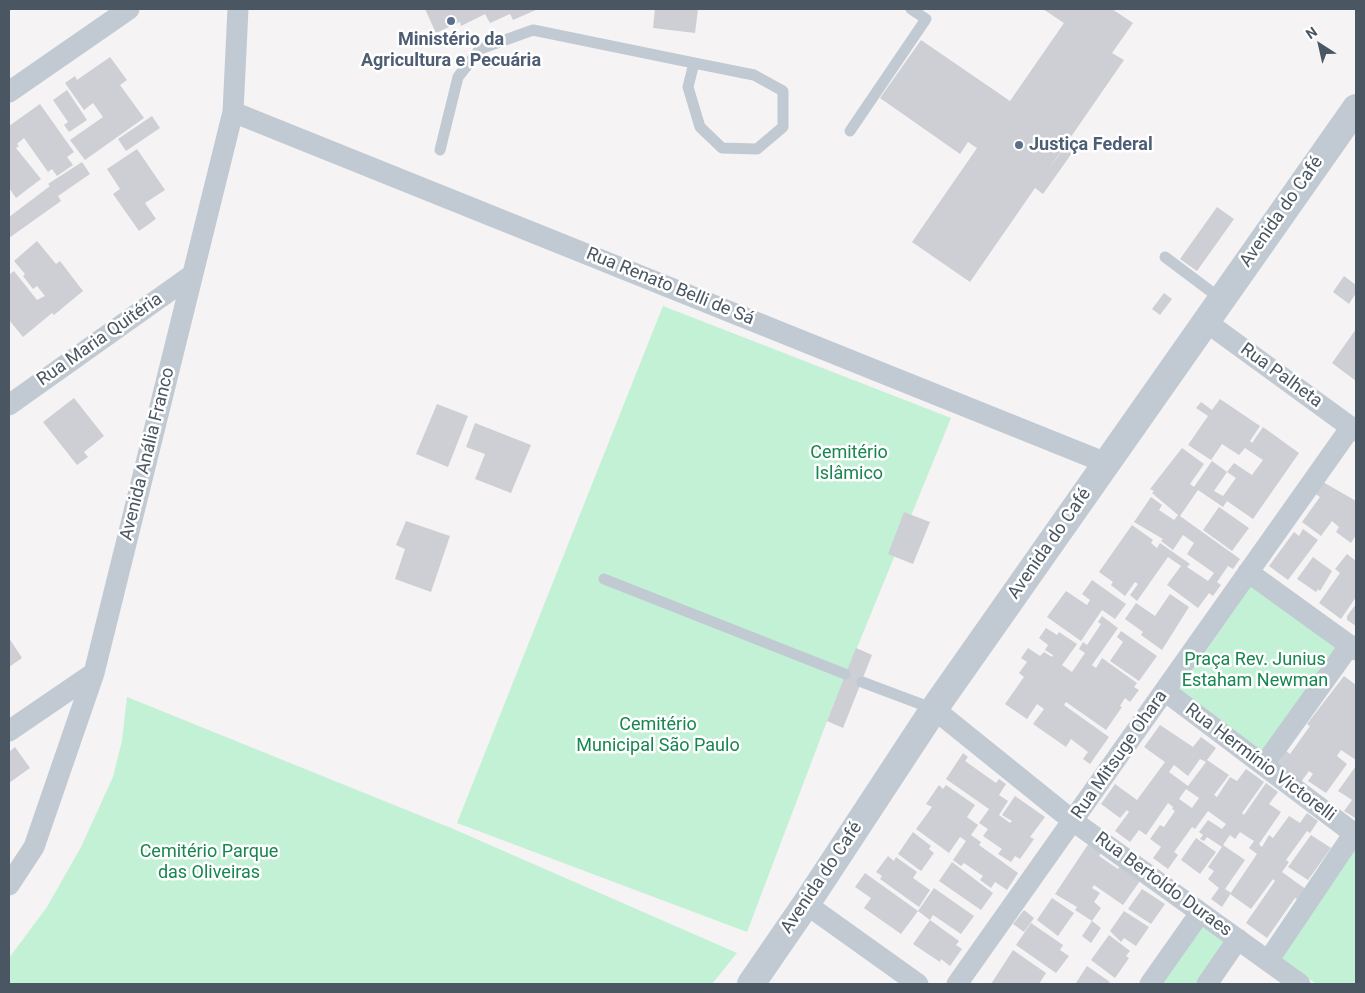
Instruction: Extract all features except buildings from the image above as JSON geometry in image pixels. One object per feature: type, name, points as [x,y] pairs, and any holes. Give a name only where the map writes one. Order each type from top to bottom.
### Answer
[{"type":"street","points":[[9,92],[129,9]]},
{"type":"street","name":"Avenida Anália Franco","points":[[9,885],[34,847],[94,673],[233,112],[238,9]]},
{"type":"street","name":"Avenida do Café","points":[[750,984],[806,904],[934,709],[1356,108]]},
{"type":"street","name":"Rua Renato Belli de Sá","points":[[233,112],[1106,463]]},
{"type":"street","name":"Rua Maria Quitéria","points":[[9,405],[192,275]]},
{"type":"street","name":"Rua Palheta","points":[[1205,321],[1354,429]]},
{"type":"street","name":"Rua Mitsuge Ohara","points":[[958,984],[1248,572],[1354,429]]},
{"type":"street","points":[[1248,572],[1353,648],[1264,765]]},
{"type":"street","points":[[9,731],[94,673]]},
{"type":"street","name":"Rua Hermínio Victorelli","points":[[1164,691],[1355,834]]},
{"type":"street","name":"Rua Bertoldo Duraes","points":[[934,709],[1073,821],[1300,984]]},
{"type":"street","points":[[1268,961],[1355,834]]},
{"type":"street","points":[[806,904],[918,984]]},
{"type":"street","points":[[1150,984],[1200,913]]},
{"type":"street","points":[[1206,984],[1238,939]]},
{"type":"lane","points":[[850,132],[926,19],[911,9]]},
{"type":"lane","points":[[440,150],[458,77],[480,49],[533,30],[754,75],[783,91],[783,127],[757,149],[722,148],[700,127],[688,87],[694,63]]},
{"type":"lane","points":[[1165,257],[1221,299]]},
{"type":"lane","points":[[604,579],[845,674]]},
{"type":"lane","points":[[862,682],[934,709]]},
{"type":"green space","name":"Cemitério Municipal São Paulo","points":[[663,306],[951,418],[827,721],[747,932],[457,823]]},
{"type":"green space","name":"Praça Rev. Junius Estaham Newman","points":[[1251,585],[1337,649],[1262,753],[1177,689]]},
{"type":"green space","name":"Cemitério Parque das Oliveiras","points":[[127,697],[451,828],[737,953],[712,984],[9,984],[9,958],[47,907],[81,847],[113,777],[122,741]]},
{"type":"green space","points":[[1356,846],[1356,984],[1316,984],[1280,957]]},
{"type":"green space","points":[[1201,925],[1226,942],[1197,984],[1159,984]]},
{"type":"place","name":"Ministério da Agricultura e Pecuária","points":[[451,21]]},
{"type":"place","name":"Justiça Federal","points":[[1019,145]]},
{"type":"park label","name":"Cemitério Islâmico","points":[[849,463]]}]
